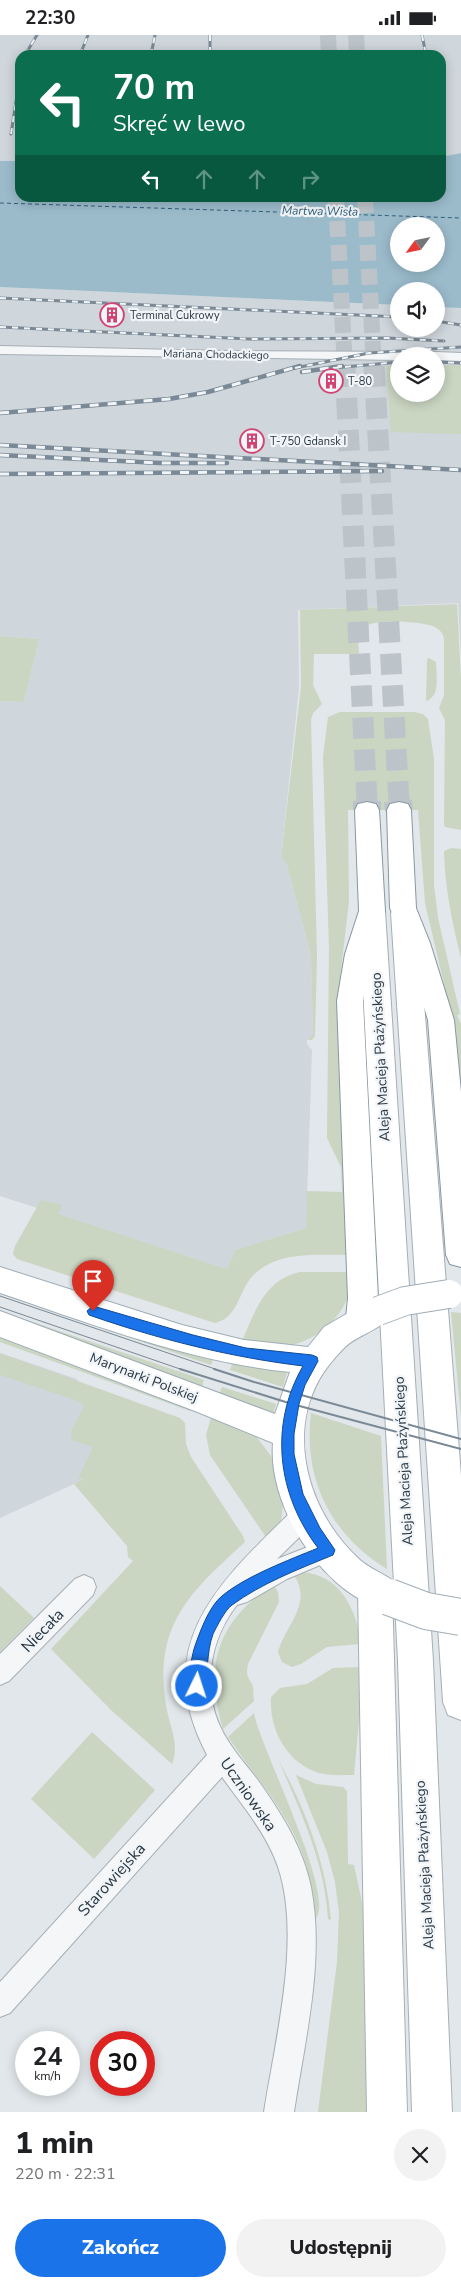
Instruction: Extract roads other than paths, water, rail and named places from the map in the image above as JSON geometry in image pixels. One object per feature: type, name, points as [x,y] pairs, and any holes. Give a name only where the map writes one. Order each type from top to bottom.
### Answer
[{"type":"main road","name":"Aleja Macieja Płażyńskiego","points":[[367,810],[418,1741],[428,1945],[432,2112]]},
{"type":"main road","points":[[399,810],[403,908],[461,1702]]},
{"type":"main road","points":[[403,908],[417,943],[441,1020],[461,1255]]},
{"type":"main road","points":[[370,1314],[363,1298],[350,1001],[358,953],[372,911]]},
{"type":"main road","points":[[0,1280],[112,1317],[193,1341],[246,1353],[312,1361]]},
{"type":"main road","points":[[455,1294],[412,1299],[370,1314],[334,1337],[312,1361],[300,1383],[292,1404],[287,1434],[290,1475],[305,1515],[328,1550],[358,1578],[382,1594],[426,1611],[461,1617]]},
{"type":"main road","name":"Marynarki Polskiej","points":[[0,1324],[206,1401],[287,1434]]},
{"type":"main road","points":[[382,1594],[387,2112]]},
{"type":"street","name":"Mariana Chodackiego","points":[[0,350],[224,355],[390,356]]},
{"type":"street","name":"Mariana Chodackiego","points":[[445,356],[461,357]]},
{"type":"street","name":"Uczniowska","points":[[278,2112],[298,1975],[301,1927],[297,1887],[285,1848],[264,1810],[223,1757],[215,1743],[201,1710],[197,1686],[199,1657],[208,1630],[226,1601],[266,1554],[305,1515]]},
{"type":"street","name":"Uczniowska","points":[[226,1601],[278,1571],[328,1550]]},
{"type":"street","name":"Niecała","points":[[0,1672],[84,1587]]},
{"type":"street","name":"Starowiejska","points":[[0,2003],[192,1788],[223,1757]]},
{"type":"water","name":"Martwa Wisła","points":[[461,153],[461,308],[445,307],[445,282],[390,282],[390,305],[0,287],[0,161],[15,161],[15,202],[446,202],[446,156]]},
{"type":"tunnel","points":[[328,35],[329,50]]},
{"type":"tunnel","points":[[356,35],[357,50]]},
{"type":"tunnel","points":[[336,202],[345,368]]},
{"type":"tunnel","points":[[365,202],[374,368]]},
{"type":"tunnel","points":[[345,366],[367,802]]},
{"type":"tunnel","points":[[374,366],[399,802]]},
{"type":"tunnel","points":[[398,801],[399,810]]},
{"type":"tunnel","points":[[367,802],[367,810]]},
{"type":"tram line","points":[[0,1296],[218,1370]]},
{"type":"tram line","points":[[0,1307],[181,1369]]},
{"type":"tram line","points":[[181,1369],[292,1404],[461,1449]]},
{"type":"tram line","points":[[214,1369],[254,1382],[461,1439]]},
{"type":"railway","points":[[28,50],[37,35]]},
{"type":"railway","points":[[82,50],[88,35]]},
{"type":"railway","points":[[152,50],[155,35]]},
{"type":"railway","points":[[210,35],[210,50]]},
{"type":"railway","points":[[422,35],[425,50]]},
{"type":"railway","points":[[11,134],[15,108]]},
{"type":"railway","points":[[0,298],[390,317]]},
{"type":"railway","points":[[445,322],[461,325]]},
{"type":"railway","points":[[0,327],[250,339],[387,338],[444,341]]},
{"type":"railway","points":[[295,368],[369,353],[461,347]]},
{"type":"railway","points":[[445,362],[461,363]]},
{"type":"railway","points":[[333,368],[390,363]]},
{"type":"railway","points":[[0,413],[169,399],[208,392],[300,366]]},
{"type":"railway","points":[[302,372],[342,366]]},
{"type":"railway","points":[[0,445],[461,470]]},
{"type":"railway","points":[[0,455],[160,463],[227,463]]},
{"type":"railway","points":[[0,474],[382,471]]},
{"type":"place","name":"Terminal Cukrowy","points":[[112,315]]},
{"type":"place","name":"T-80","points":[[331,381]]},
{"type":"place","name":"T-750 Gdansk I","points":[[252,441]]}]
